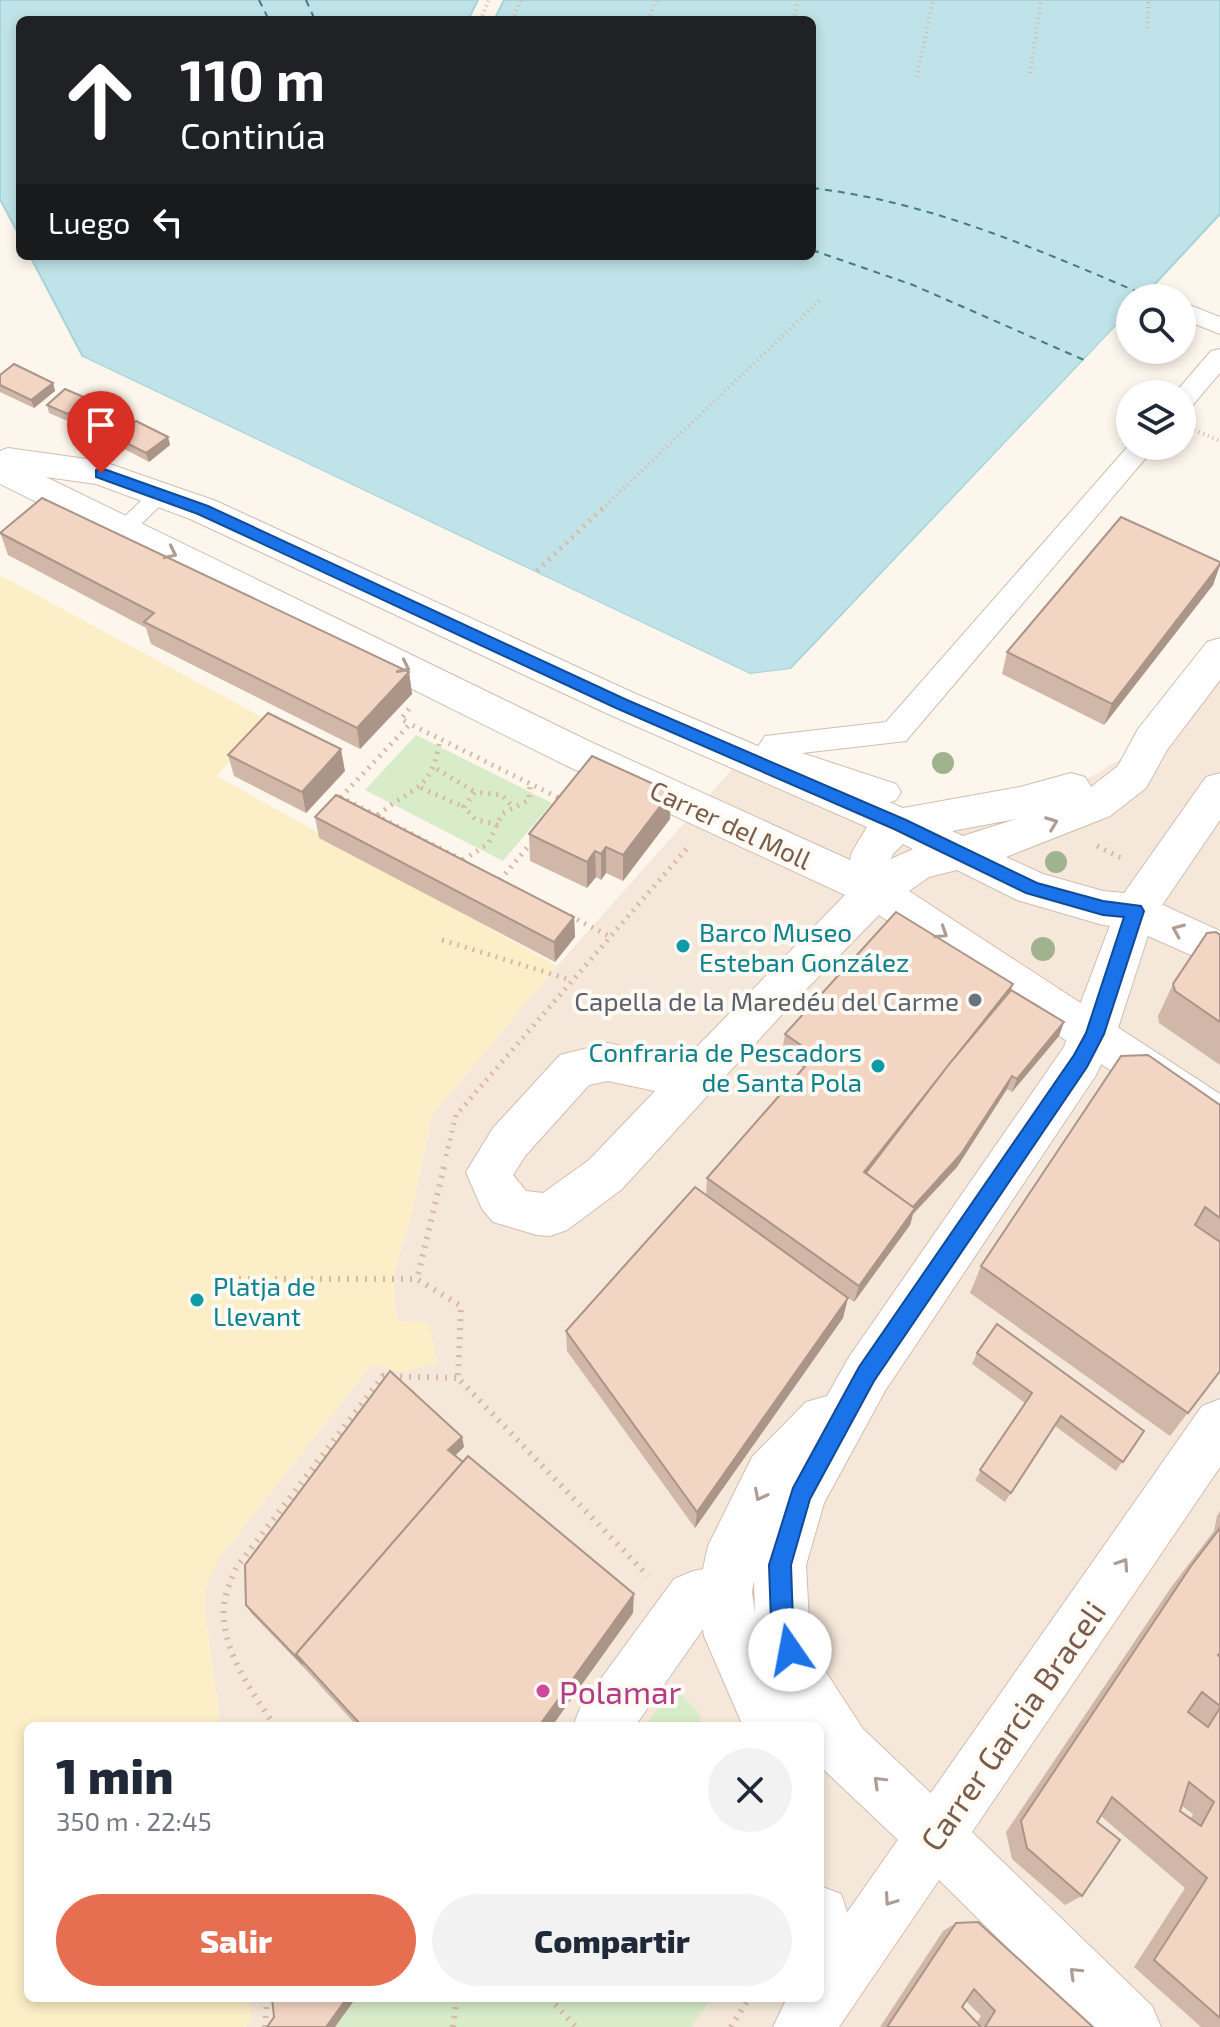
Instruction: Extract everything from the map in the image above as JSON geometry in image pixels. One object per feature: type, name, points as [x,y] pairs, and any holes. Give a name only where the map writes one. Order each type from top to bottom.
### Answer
[{"type":"street","points":[[1196,316],[1220,326]]},
{"type":"street","points":[[1196,385],[1220,357]]},
{"type":"street","points":[[0,458],[101,473],[161,493],[765,759],[892,808],[958,852],[1007,860],[1061,899],[1135,911],[1220,950]]},
{"type":"street","points":[[718,818],[776,744],[895,733],[1131,460]]},
{"type":"street","name":"Carrer del Moll","points":[[0,469],[586,758],[876,891],[1220,1119]]},
{"type":"street","points":[[1007,860],[1096,805],[1132,777],[1152,740],[1220,652]]},
{"type":"street","points":[[892,808],[1020,803],[1074,787],[1152,740]]},
{"type":"street","points":[[1131,2027],[843,1749],[798,1679],[782,1621],[780,1565],[800,1495],[867,1374],[1080,1061],[1094,1034],[1135,911],[1220,788]]},
{"type":"street","points":[[876,891],[869,869],[871,849],[884,834],[892,808]]},
{"type":"street","points":[[692,1081],[876,891],[917,864],[958,852]]},
{"type":"street","points":[[769,1722],[731,1636],[725,1592],[734,1546],[770,1475],[867,1374]]},
{"type":"street","name":"Carrer Garcia Braceli","points":[[824,1995],[1220,1423]]},
{"type":"street","points":[[604,1722],[693,1598],[725,1592]]},
{"type":"lane","points":[[123,530],[161,493]]},
{"type":"path","points":[[917,77],[933,0]]},
{"type":"path","points":[[1030,73],[1041,0]]},
{"type":"path","points":[[1147,28],[1149,0]]},
{"type":"path","points":[[537,571],[821,299]]},
{"type":"path","points":[[1196,431],[1220,441]]},
{"type":"path","points":[[475,867],[341,797],[410,724],[566,802]]},
{"type":"path","points":[[377,816],[394,799],[421,788],[437,769],[440,739]]},
{"type":"path","points":[[437,769],[475,792],[502,795],[514,808]]},
{"type":"path","points":[[463,860],[488,844],[502,814],[529,800],[530,784]]},
{"type":"path","points":[[421,788],[464,807],[475,819],[498,825]]},
{"type":"path","points":[[464,807],[475,792]]},
{"type":"path","points":[[500,880],[538,835]]},
{"type":"path","points":[[488,873],[514,887]]},
{"type":"path","points":[[568,915],[609,936]]},
{"type":"path","points":[[442,940],[571,980]]},
{"type":"path","points":[[212,1279],[417,1279]]},
{"type":"path","points":[[272,1722],[244,1680],[228,1634],[224,1602],[236,1568],[383,1376],[458,1378]]},
{"type":"path","points":[[265,2027],[267,2002]]},
{"type":"path","points":[[453,2027],[456,2002]]},
{"type":"path","points":[[553,2002],[576,2027]]},
{"type":"path","points":[[731,2027],[747,2002]]},
{"type":"shaded area","points":[[1220,652],[1220,2027],[245,2027],[251,2020],[251,2002],[824,2002],[824,1722],[220,1722],[204,1605],[207,1583],[220,1557],[368,1369],[377,1365],[391,1367],[397,1321],[393,1278],[412,1210],[432,1115],[557,966],[743,757],[900,824],[1074,787],[1152,740]]},
{"type":"green space","points":[[416,735],[552,803],[503,861],[365,790]]},
{"type":"green space","points":[[674,1687],[698,1712],[702,1722],[648,1722]]},
{"type":"green space","points":[[352,2002],[708,2002],[691,2027],[335,2027]]},
{"type":"sand","name":"Platja de Llevant","points":[[0,575],[267,720],[217,776],[557,966],[432,1115],[412,1210],[393,1278],[397,1321],[428,1322],[438,1363],[399,1372],[377,1365],[368,1369],[220,1557],[207,1583],[204,1605],[220,1722],[24,1722],[24,2002],[251,2002],[251,2020],[245,2027],[0,2027]]},
{"type":"water","points":[[0,0],[478,0],[470,16],[16,16],[16,229],[0,199]]},
{"type":"water","points":[[504,0],[1220,0],[1220,214],[1155,284],[1116,284],[1116,326],[790,669],[750,674],[83,357],[32,260],[816,260],[816,16],[496,16]]},
{"type":"pier","points":[[1116,326],[1116,332],[793,672],[750,678],[80,359],[83,357],[750,674],[791,669]]},
{"type":"building","points":[[14,364],[53,383],[31,400],[0,385],[0,375]]},
{"type":"building","points":[[65,389],[86,398],[68,414],[47,405]]},
{"type":"building","points":[[101,405],[121,414],[103,430],[82,421]]},
{"type":"building","points":[[136,421],[168,437],[146,453],[115,437]]},
{"type":"building","points":[[42,498],[409,672],[357,728],[144,622],[154,613],[0,533]]},
{"type":"building","points":[[1121,517],[1220,564],[1112,704],[1007,652]]},
{"type":"building","points":[[268,713],[341,749],[302,792],[228,755]]},
{"type":"building","points":[[592,756],[671,792],[623,855],[606,847],[601,854],[595,851],[587,862],[529,834]]},
{"type":"building","points":[[336,795],[574,917],[554,942],[315,817]]},
{"type":"building","points":[[896,912],[1013,984],[864,1172],[915,1208],[859,1286],[707,1178],[815,1055],[785,1034]]},
{"type":"building","points":[[1207,933],[1220,935],[1220,1022],[1175,991],[1173,984]]},
{"type":"building","points":[[1011,990],[1064,1022],[1017,1079],[1012,1076],[961,1154],[913,1207],[866,1173],[950,1063]]},
{"type":"building","points":[[1148,1055],[1220,1105],[1220,1218],[1205,1207],[1195,1225],[1220,1242],[1220,1371],[1188,1413],[981,1266],[1121,1056]]},
{"type":"building","points":[[695,1187],[848,1298],[697,1512],[566,1331]]},
{"type":"building","points":[[997,1324],[1144,1431],[1123,1462],[1061,1416],[1011,1493],[980,1470],[1032,1393],[977,1353]]},
{"type":"building","points":[[390,1371],[462,1437],[448,1450],[463,1462],[296,1654],[303,1664],[246,1605],[245,1565]]},
{"type":"building","points":[[468,1456],[634,1594],[542,1722],[358,1722],[296,1654]]},
{"type":"building","points":[[1220,1528],[1220,1706],[1202,1692],[1188,1712],[1208,1727],[1220,1708],[1220,2018],[1154,1960],[1207,1878],[1112,1797],[1097,1822],[1120,1840],[1082,1896],[1027,1848],[1021,1821],[1191,1566]],"holes":[[[1189,1782],[1214,1802],[1201,1826],[1180,1811]]]},
{"type":"building","points":[[978,1922],[1093,2027],[985,2027],[995,2011],[974,1989],[962,2007],[981,2027],[887,2027],[956,1923]]},
{"type":"building","points":[[272,2002],[344,2002],[326,2027],[267,2027],[274,2017]]},
{"type":"ferry route","points":[[259,0],[267,16]]},
{"type":"ferry route","points":[[306,0],[313,16]]},
{"type":"ferry route","points":[[816,189],[899,204],[941,216],[1118,284]]},
{"type":"ferry route","points":[[816,251],[913,285],[1084,360]]},
{"type":"place","name":"Barco Museo Esteban González","points":[[683,946]]},
{"type":"place","name":"Capella de la Maredéu del Carme","points":[[975,1000]]},
{"type":"place","name":"Confraria de Pescadors de Santa Pola","points":[[878,1066]]},
{"type":"place","name":"Platja de Llevant","points":[[197,1300]]},
{"type":"place","name":"Polamar","points":[[543,1691]]},
{"type":"route","points":[[101,473],[203,510],[622,704],[900,824],[1032,888],[1061,899],[1135,911],[1094,1034],[1080,1061],[867,1374],[800,1495],[780,1565],[782,1621],[790,1650]]}]
